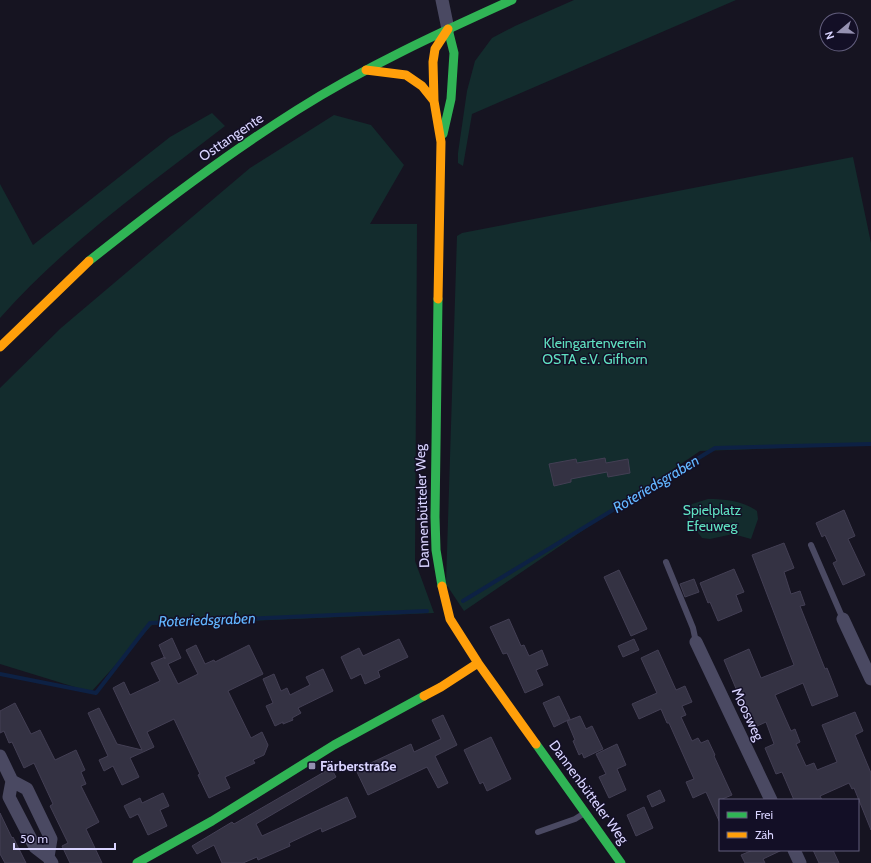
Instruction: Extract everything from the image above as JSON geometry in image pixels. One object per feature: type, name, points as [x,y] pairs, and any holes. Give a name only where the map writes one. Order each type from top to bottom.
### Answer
[{"type":"street","name":"Dannenbütteler Weg","points":[[441,142],[451,99],[454,53],[442,0]]},
{"type":"street","name":"Osttangente","points":[[0,347],[83,266],[159,206],[221,160],[298,109],[366,70],[448,29],[512,0]]},
{"type":"street","name":"Dannenbütteler Weg","points":[[448,29],[435,49],[433,62],[434,101],[441,142],[435,450],[436,550],[442,585],[450,618],[478,664],[621,863]]},
{"type":"street","name":"Dannenbütteler Weg","points":[[366,70],[406,75],[422,86],[434,101]]},
{"type":"street","points":[[843,619],[871,679]]},
{"type":"street","name":"Moosweg","points":[[696,642],[771,799]]},
{"type":"street","points":[[137,863],[160,857],[212,821],[334,745],[478,664]]},
{"type":"street","points":[[0,756],[12,781],[9,797],[35,847],[50,860]]},
{"type":"street","points":[[12,781],[27,789],[51,839],[50,860]]},
{"type":"street","points":[[794,851],[800,863]]},
{"type":"lane","points":[[811,545],[843,619]]},
{"type":"lane","points":[[666,562],[693,628],[696,642]]},
{"type":"lane","points":[[538,832],[575,819],[585,813]]},
{"type":"green space","points":[[574,0],[736,0],[472,114],[463,166],[458,163],[458,153],[467,91],[475,61],[492,38],[515,26]]},
{"type":"green space","points":[[212,113],[225,126],[137,193],[79,241],[25,291],[0,318],[0,184],[33,245],[170,137]]},
{"type":"green space","points":[[334,115],[371,125],[404,165],[370,224],[417,224],[415,561],[434,613],[152,625],[91,692],[0,664],[0,388],[61,328],[250,168]]},
{"type":"green space","name":"Kleingartenverein OSTA e.V. Gifhorn","points":[[853,157],[871,243],[871,445],[700,451],[464,611],[446,584],[457,236],[462,233]]},
{"type":"green space","name":"Spielplatz Efeuweg","points":[[708,499],[727,500],[740,503],[757,511],[758,519],[751,539],[733,534],[710,539],[702,538],[690,522],[685,510],[692,504]]},
{"type":"building","points":[[605,458],[606,463],[628,459],[630,473],[608,477],[607,472],[571,479],[571,482],[554,486],[549,464],[576,459],[577,463]]},
{"type":"building","points":[[844,510],[855,536],[848,539],[865,575],[843,585],[833,563],[837,561],[825,535],[822,537],[816,523]]},
{"type":"building","points":[[784,543],[794,568],[784,572],[791,594],[800,591],[805,605],[800,606],[825,669],[827,668],[838,696],[812,706],[803,683],[775,695],[791,731],[795,729],[800,742],[796,744],[806,766],[814,763],[817,770],[837,762],[822,725],[855,712],[863,731],[855,735],[871,773],[871,830],[854,788],[852,789],[849,783],[820,796],[822,799],[794,799],[782,772],[776,774],[765,748],[774,744],[766,722],[755,727],[739,690],[737,691],[724,660],[749,649],[761,678],[794,665],[752,555]]},
{"type":"building","points":[[734,569],[744,592],[736,595],[742,611],[718,621],[710,602],[708,603],[700,583]]},
{"type":"building","points":[[619,570],[647,629],[631,636],[604,577]]},
{"type":"building","points":[[694,579],[699,592],[685,597],[680,584]]},
{"type":"building","points":[[509,619],[521,646],[524,645],[529,656],[542,650],[548,665],[536,670],[543,685],[525,693],[507,653],[503,654],[490,627]]},
{"type":"building","points":[[172,638],[181,658],[168,664],[178,684],[198,674],[186,650],[196,645],[205,664],[214,660],[215,662],[249,645],[263,674],[228,691],[251,738],[262,732],[268,745],[264,755],[253,760],[255,763],[225,777],[230,788],[209,798],[198,775],[200,774],[174,719],[147,732],[154,747],[130,758],[139,777],[122,785],[113,766],[104,771],[99,760],[108,756],[88,713],[99,708],[117,744],[142,750],[113,688],[124,682],[130,695],[160,681],[151,663],[164,657],[159,645]]},
{"type":"building","points":[[399,639],[408,657],[378,671],[380,677],[365,684],[361,674],[351,679],[341,657],[359,648],[363,656]]},
{"type":"building","points":[[634,639],[639,650],[623,657],[618,646]]},
{"type":"building","points":[[658,650],[676,690],[685,686],[692,702],[682,706],[686,715],[681,717],[692,741],[698,738],[701,743],[708,740],[732,795],[719,799],[719,821],[706,792],[693,798],[686,782],[694,779],[669,723],[667,723],[661,709],[639,719],[632,704],[657,693],[641,658]]},
{"type":"building","points":[[323,669],[333,691],[298,708],[301,713],[292,718],[293,720],[283,724],[283,722],[275,726],[266,706],[273,703],[263,679],[274,674],[281,691],[287,688],[290,695],[310,685],[306,677]]},
{"type":"building","points":[[559,696],[570,719],[554,727],[543,703]]},
{"type":"building","points":[[15,703],[31,734],[40,730],[55,760],[76,750],[85,770],[81,772],[86,784],[81,786],[99,822],[86,829],[102,863],[70,863],[62,846],[68,843],[50,806],[53,804],[34,763],[24,768],[12,742],[9,743],[4,731],[0,733],[0,711]]},
{"type":"building","points":[[443,715],[457,745],[435,756],[448,783],[438,788],[427,767],[368,795],[356,770],[411,744],[414,752],[441,739],[432,720]]},
{"type":"building","points":[[580,716],[586,729],[592,726],[603,749],[584,758],[582,753],[579,755],[573,741],[575,740],[567,721]]},
{"type":"building","points":[[491,737],[511,779],[487,791],[483,782],[480,784],[464,750]]},
{"type":"building","points":[[617,744],[626,765],[617,769],[626,790],[609,798],[599,777],[606,774],[596,754]]},
{"type":"building","points":[[331,768],[336,777],[256,824],[262,836],[347,797],[356,817],[322,832],[321,828],[289,843],[290,846],[258,860],[257,857],[243,863],[222,863],[214,845],[197,854],[192,846],[232,822],[234,824]]},
{"type":"building","points":[[660,790],[665,801],[652,807],[647,796]]},
{"type":"building","points":[[163,793],[169,806],[160,810],[167,826],[148,835],[138,814],[130,818],[124,806],[140,798],[142,803]]},
{"type":"building","points":[[644,807],[653,828],[636,836],[627,815]]},
{"type":"building","points":[[0,813],[26,863],[5,863],[0,854]]},
{"type":"building","points":[[751,851],[780,851],[763,859],[765,863],[745,863],[741,855]]},
{"type":"building","points":[[813,851],[833,851],[839,863],[819,863]]},
{"type":"waterway","name":"Roteriedsgraben","points":[[463,601],[715,448],[871,444]]},
{"type":"waterway","name":"Roteriedsgraben","points":[[0,674],[96,693],[150,623],[427,611]]},
{"type":"traffic: fast","points":[[89,261],[191,183],[297,110],[376,65],[512,0]]},
{"type":"traffic: fast","points":[[443,134],[451,99],[454,53],[448,29]]},
{"type":"traffic: fast","points":[[438,299],[435,517],[436,550],[442,586]]},
{"type":"traffic: fast","points":[[137,863],[212,821],[334,745],[424,696]]},
{"type":"traffic: fast","points":[[536,744],[621,863]]},
{"type":"traffic: slow","points":[[438,299],[441,142],[434,101],[433,62],[435,49],[448,29]]},
{"type":"traffic: slow","points":[[366,70],[406,75],[422,86],[434,101]]},
{"type":"traffic: slow","points":[[0,347],[89,261]]},
{"type":"traffic: slow","points":[[442,586],[450,619],[478,663],[536,744]]},
{"type":"traffic: slow","points":[[424,696],[478,663]]},
{"type":"place","name":"Färberstraße","points":[[312,766]]}]
